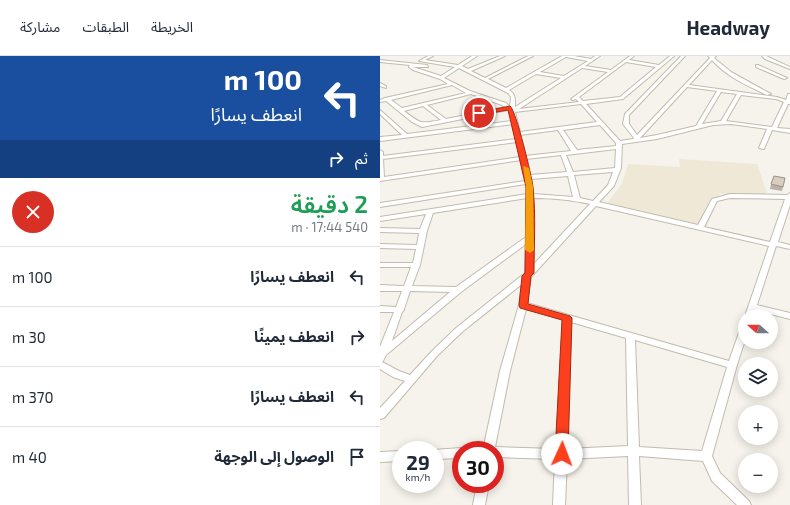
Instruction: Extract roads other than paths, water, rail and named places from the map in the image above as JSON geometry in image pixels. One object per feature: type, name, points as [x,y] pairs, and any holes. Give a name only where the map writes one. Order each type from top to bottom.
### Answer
[{"type":"street","points":[[431,56],[421,61],[455,67],[468,71],[510,92],[512,97],[511,109],[528,180],[530,196],[528,274],[523,305],[505,371],[491,441]]},
{"type":"street","points":[[440,78],[455,67],[475,56]]},
{"type":"street","points":[[468,71],[503,56]]},
{"type":"street","points":[[484,80],[531,56]]},
{"type":"street","points":[[506,90],[566,56],[592,60]]},
{"type":"street","points":[[511,109],[598,56]]},
{"type":"street","points":[[565,105],[632,56]]},
{"type":"street","points":[[388,99],[414,121],[422,125],[511,109],[565,105],[621,98],[672,56]]},
{"type":"street","points":[[636,139],[626,124],[626,115],[683,56]]},
{"type":"street","points":[[765,57],[778,56]]},
{"type":"street","points":[[636,139],[687,86],[712,57],[728,72],[748,84],[789,102]]},
{"type":"street","points":[[765,57],[789,68],[783,83],[790,84]]},
{"type":"street","points":[[380,61],[455,67]]},
{"type":"street","points":[[625,61],[658,66]]},
{"type":"street","points":[[412,64],[411,67],[414,69],[440,78],[471,93],[504,104],[511,109]]},
{"type":"street","points":[[757,66],[785,78]]},
{"type":"street","points":[[581,67],[612,71]]},
{"type":"street","points":[[536,73],[565,77]]},
{"type":"street","points":[[380,101],[452,84]]},
{"type":"street","points":[[687,86],[777,98]]},
{"type":"street","points":[[698,126],[720,90]]},
{"type":"street","points":[[401,110],[471,93]]},
{"type":"street","points":[[722,123],[740,93]]},
{"type":"street","points":[[762,148],[789,102],[790,95]]},
{"type":"street","points":[[380,415],[434,354],[459,330],[528,274],[611,186],[617,170],[619,145],[577,97]]},
{"type":"street","points":[[423,104],[444,120]]},
{"type":"street","points":[[380,111],[406,136]]},
{"type":"street","points":[[380,139],[515,122]]},
{"type":"street","points":[[380,152],[380,179],[619,145],[636,139],[698,126],[722,123],[731,122],[790,131]]},
{"type":"street","points":[[380,158],[518,137],[560,128],[601,123]]},
{"type":"street","points":[[560,128],[576,152]]},
{"type":"street","points":[[563,154],[571,174],[577,200]]},
{"type":"street","points":[[380,205],[528,180],[617,170]]},
{"type":"street","points":[[380,219],[530,196],[548,196],[577,200],[790,247]]},
{"type":"street","points":[[700,228],[714,200],[730,196],[790,197],[751,309]]},
{"type":"street","points":[[381,356],[385,336],[400,310],[416,265],[423,232],[430,212]]},
{"type":"street","points":[[380,230],[423,232]]},
{"type":"street","points":[[381,356],[458,290],[530,237]]},
{"type":"street","points":[[380,246],[420,247]]},
{"type":"street","points":[[380,265],[416,265]]},
{"type":"street","points":[[380,288],[458,290]]},
{"type":"street","points":[[523,305],[732,365]]},
{"type":"street","points":[[752,306],[790,316]]},
{"type":"street","points":[[380,309],[400,310]]},
{"type":"street","points":[[559,505],[567,318]]},
{"type":"street","points":[[630,336],[635,505]]},
{"type":"street","points":[[738,347],[706,456],[716,477],[745,505]]},
{"type":"street","points":[[380,365],[396,374],[411,379]]},
{"type":"street","points":[[504,452],[562,454],[633,451],[706,456]]},
{"type":"street","points":[[380,457],[392,456]]},
{"type":"street","points":[[479,505],[481,493]]}]
